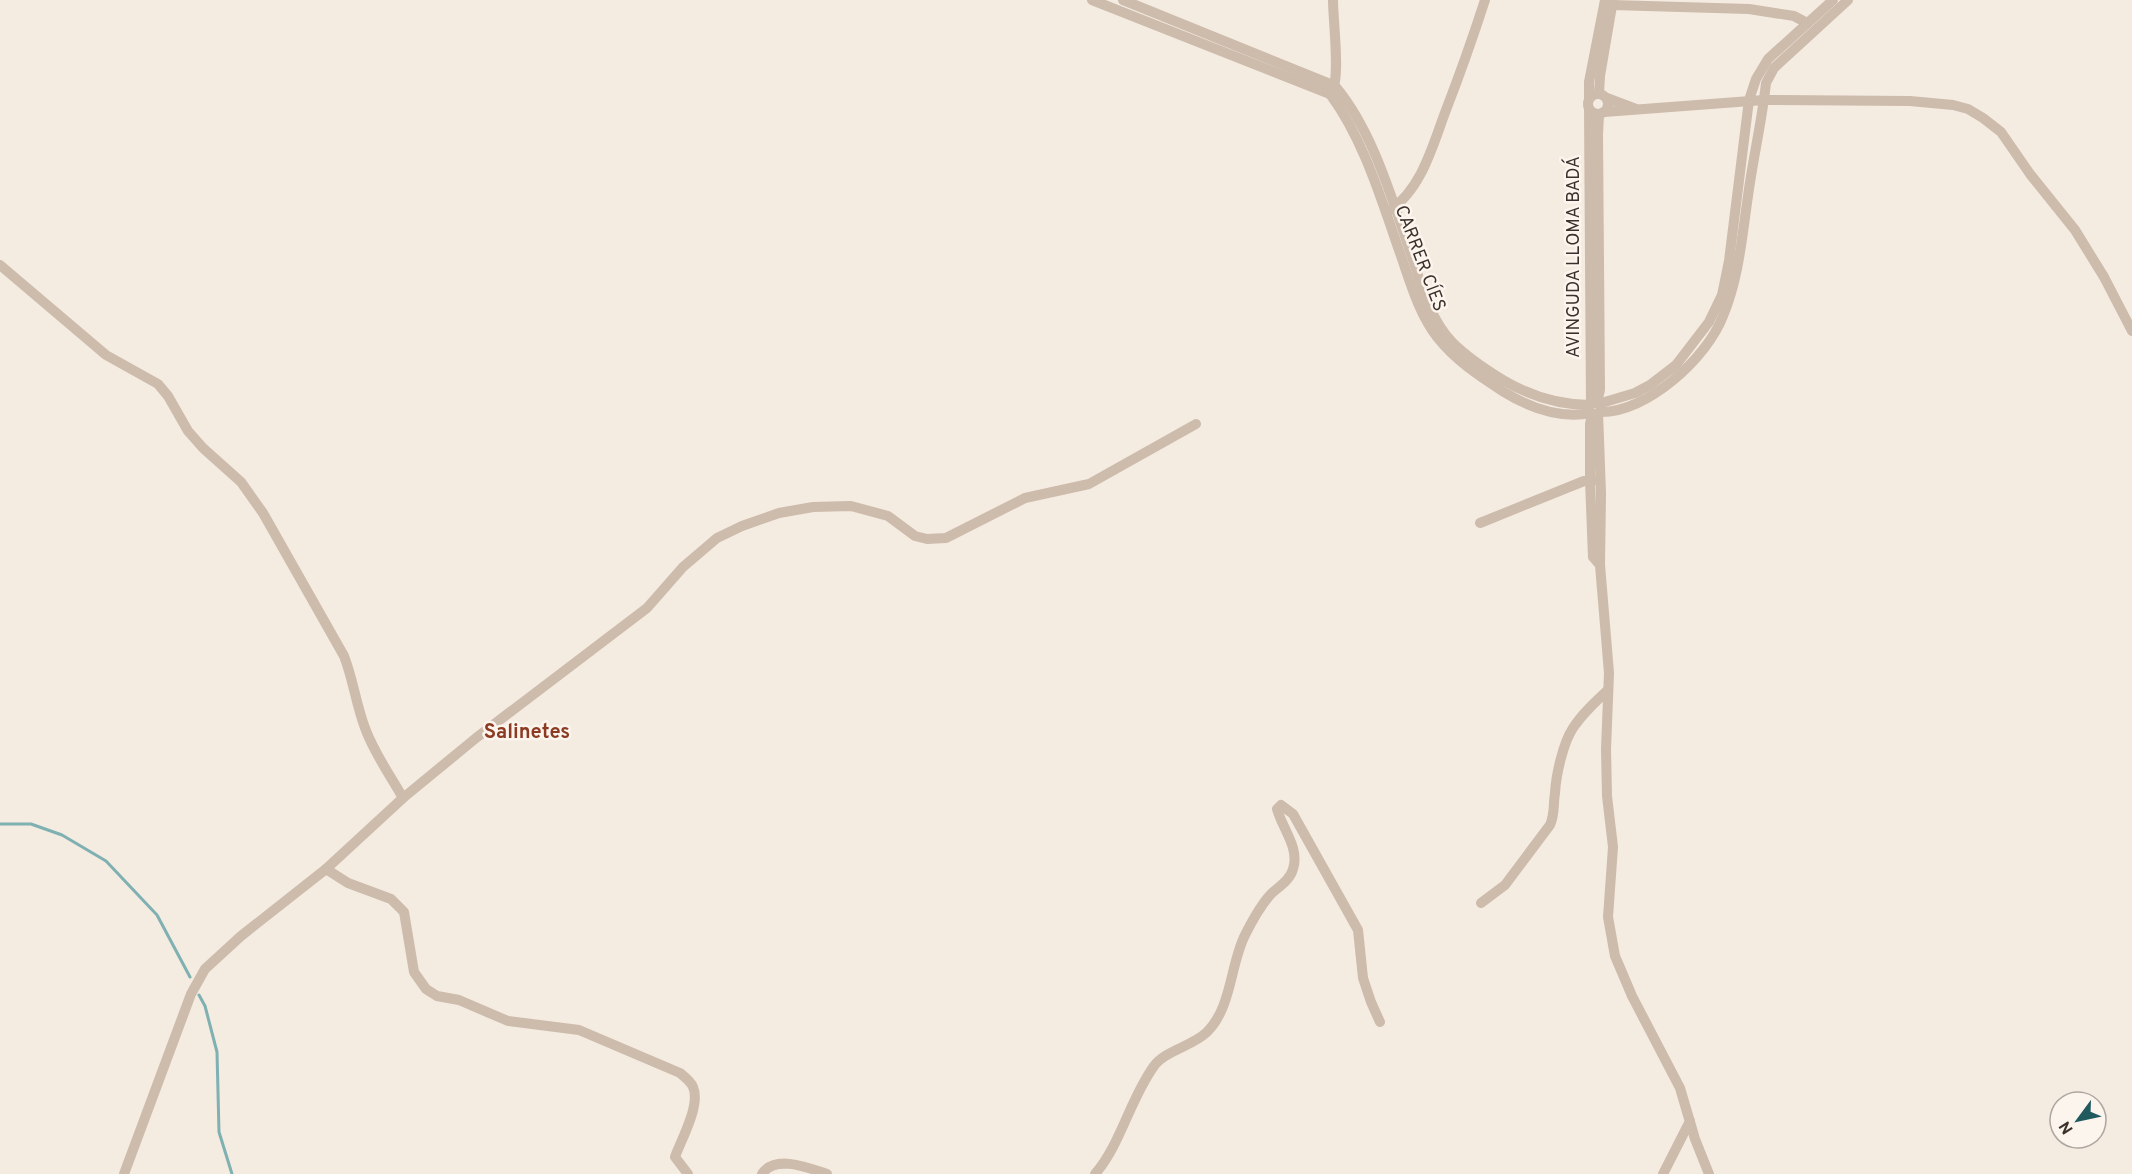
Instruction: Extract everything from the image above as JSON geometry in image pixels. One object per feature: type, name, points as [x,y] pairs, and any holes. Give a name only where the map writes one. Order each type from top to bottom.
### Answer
[{"type":"street","points":[[1092,0],[1332,90]]},
{"type":"street","points":[[1123,0],[1332,90]]},
{"type":"street","points":[[1332,90],[1333,0]]},
{"type":"street","points":[[1390,210],[1406,197],[1432,148],[1485,0]]},
{"type":"street","name":"CARRER CÍES","points":[[1595,409],[1650,386],[1676,365],[1709,322],[1722,295],[1729,261],[1749,100],[1756,79],[1768,59],[1833,0]]},
{"type":"street","name":"CARRER CÍES","points":[[1332,90],[1347,100],[1359,122],[1390,210],[1426,297],[1451,341],[1482,368],[1520,390],[1548,400],[1612,411],[1650,398],[1666,387],[1703,348],[1722,319],[1736,273],[1766,83],[1774,68],[1848,0]]},
{"type":"street","points":[[1602,113],[1609,104],[1603,96],[1600,75],[1610,2],[1749,9],[1794,16],[1807,23]]},
{"type":"street","name":"AVINGUDA LLOMA BADÁ","points":[[1595,409],[1589,82],[1610,2]]},
{"type":"street","points":[[1636,109],[1593,94],[1589,104],[1593,113],[1749,100],[1910,101],[1953,105],[1968,110],[2001,132],[2030,174],[2075,230],[2104,277],[2132,332]]},
{"type":"street","name":"AVINGUDA LLOMA BADÁ","points":[[1602,113],[1598,135],[1600,390],[1590,424],[1595,480],[1593,557],[1600,562],[1607,642],[1606,749],[1613,866],[1608,917],[1612,944],[1623,976],[1680,1088],[1695,1139],[1709,1174]]},
{"type":"street","points":[[0,265],[106,355],[158,384],[168,396],[188,430],[203,448],[241,482],[263,513],[344,656],[352,676],[364,728],[373,749],[403,798]]},
{"type":"street","points":[[124,1174],[191,994],[205,969],[241,936],[326,869],[403,798],[484,732],[646,608],[683,567],[717,538],[778,513],[813,507],[851,506],[888,516],[915,536],[927,539],[945,538],[1025,498],[1089,484],[1196,424]]},
{"type":"street","points":[[1480,523],[1584,481],[1595,480]]},
{"type":"street","points":[[1481,903],[1505,885],[1550,825],[1554,815],[1559,772],[1571,731],[1583,714],[1608,690]]},
{"type":"street","points":[[1095,1174],[1104,1164],[1129,1109],[1155,1064],[1191,1043],[1207,1032],[1211,1026],[1224,1002],[1232,981],[1237,953],[1253,918],[1293,871],[1295,858],[1292,846],[1277,809],[1281,805],[1293,814],[1358,930],[1363,978],[1380,1022]]},
{"type":"street","points":[[326,869],[348,883],[391,899],[404,912],[414,972],[426,989],[437,996],[459,1000],[508,1021],[579,1030],[680,1073],[693,1087],[695,1103],[675,1157],[688,1174]]},
{"type":"street","points":[[1663,1174],[1690,1121]]},
{"type":"street","points":[[762,1174],[764,1170],[780,1164],[807,1167],[827,1174]]},
{"type":"waterway","points":[[0,824],[31,824],[62,835],[106,861],[157,915],[190,977]]},
{"type":"waterway","points":[[199,995],[205,1006],[217,1052],[219,1132],[232,1174]]},
{"type":"district","name":"Salinetes","points":[[527,731]]}]
